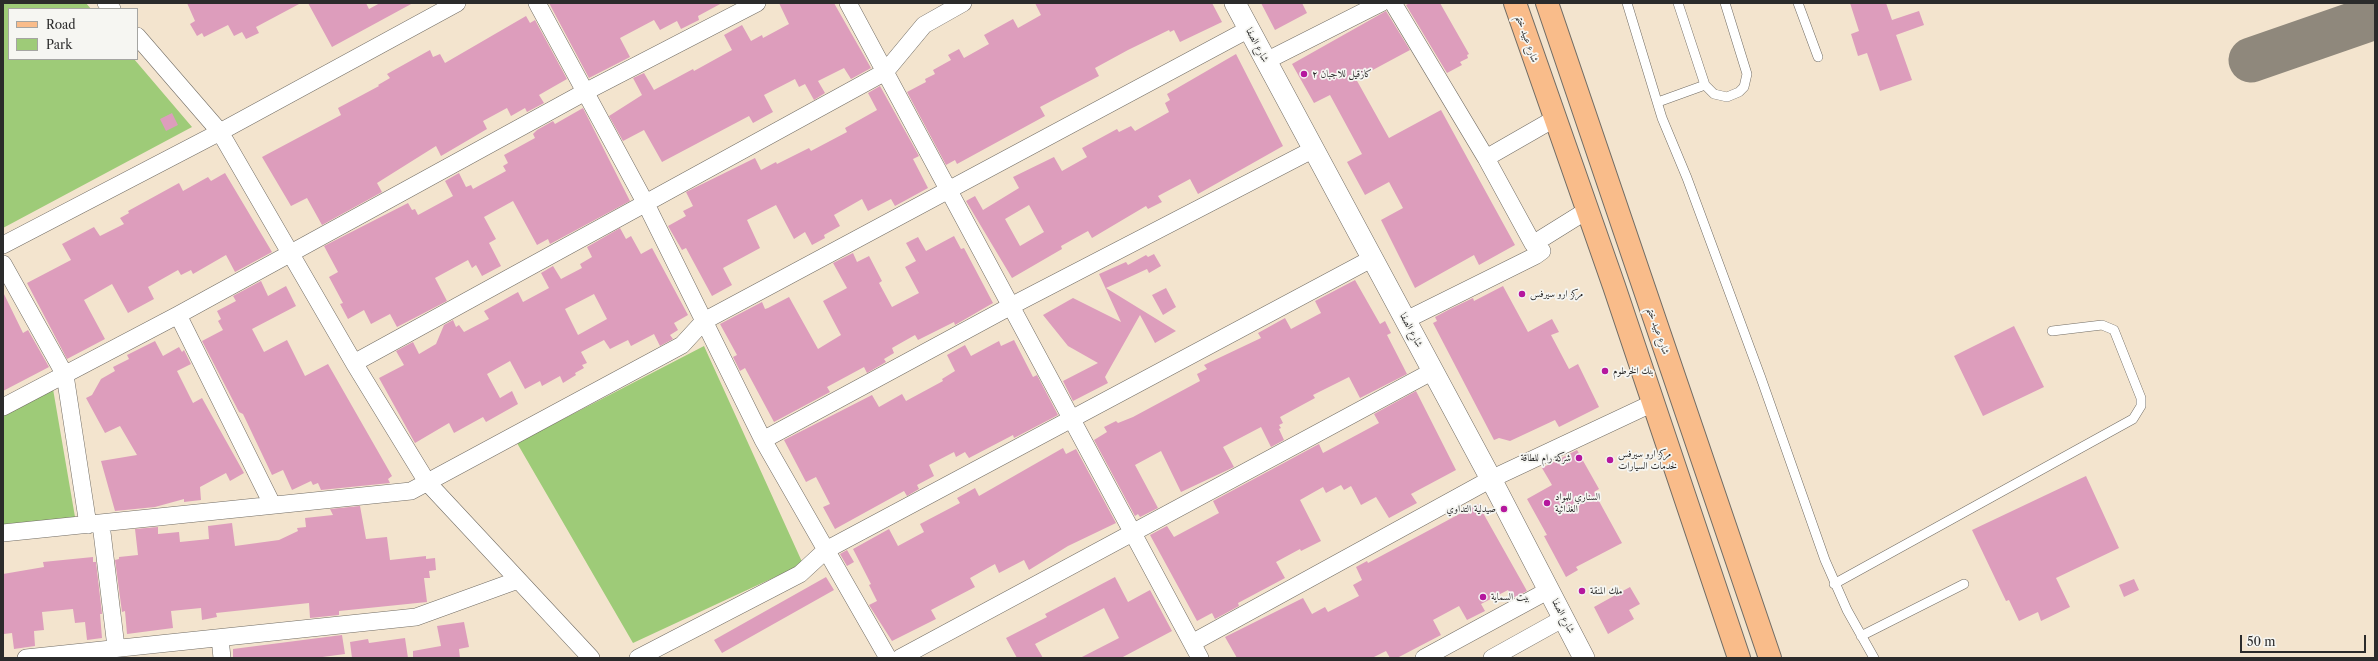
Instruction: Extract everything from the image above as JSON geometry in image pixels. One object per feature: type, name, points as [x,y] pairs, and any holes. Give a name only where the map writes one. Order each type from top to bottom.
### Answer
[{"type":"main road","name":"شارع عبيد ختم","points":[[1515,3],[1739,658]]},
{"type":"main road","name":"شارع عبيد ختم","points":[[1546,3],[1770,658]]},
{"type":"street","points":[[3,245],[220,132],[457,3]]},
{"type":"street","points":[[537,3],[646,204],[763,440],[888,658]]},
{"type":"street","points":[[3,407],[291,254],[585,92],[757,3]]},
{"type":"street","points":[[848,3],[1200,658]]},
{"type":"street","points":[[354,363],[885,72],[924,25],[963,3]]},
{"type":"street","name":"شارع الصفا","points":[[1235,3],[1492,479],[1584,658]]},
{"type":"street","points":[[1266,61],[1380,3]]},
{"type":"street","points":[[1393,3],[1486,158],[1533,244],[1542,250],[1512,268],[1406,320]]},
{"type":"street","points":[[3,533],[94,525],[272,504],[411,491],[682,345],[704,321],[1249,28]]},
{"type":"street","points":[[138,37],[220,132],[354,363],[427,482],[591,658]]},
{"type":"street","points":[[1486,158],[1554,119]]},
{"type":"street","points":[[763,440],[1011,306],[1314,149]]},
{"type":"street","points":[[1533,244],[1586,211]]},
{"type":"street","points":[[638,658],[800,574],[826,550],[1072,420],[1372,258]]},
{"type":"street","points":[[3,264],[65,375],[116,648]]},
{"type":"street","points":[[178,315],[272,504]]},
{"type":"street","points":[[900,658],[1433,371]]},
{"type":"street","points":[[1192,643],[1492,479],[1653,403]]},
{"type":"street","points":[[26,658],[416,617],[518,580]]},
{"type":"street","points":[[1424,658],[1549,590]]},
{"type":"street","points":[[1492,658],[1564,618]]},
{"type":"street","points":[[220,638],[222,658]]},
{"type":"lane","points":[[1626,3],[1662,118],[1687,178],[1761,378],[1834,584],[1874,658]]},
{"type":"lane","points":[[1678,3],[1705,86],[1714,94],[1727,97],[1739,92],[1746,81],[1746,68],[1725,3]]},
{"type":"lane","points":[[1798,3],[1818,57]]},
{"type":"lane","points":[[1658,102],[1705,86]]},
{"type":"lane","points":[[1834,584],[2133,419],[2140,406],[2141,398],[2114,330],[2102,325],[2052,331]]},
{"type":"lane","points":[[1861,636],[1964,584]]},
{"type":"green space","points":[[3,3],[86,3],[90,8],[8,8],[8,60],[135,60],[192,127],[3,228]]},
{"type":"green space","points":[[704,346],[803,564],[633,643],[517,443]]},
{"type":"green space","points":[[53,389],[75,517],[3,525],[3,414]]},
{"type":"building","points":[[187,3],[301,3],[256,27],[259,33],[246,39],[242,32],[234,36],[228,25],[204,37],[202,33],[197,36],[190,24],[195,21]]},
{"type":"building","points":[[308,3],[366,3],[369,9],[380,3],[413,3],[332,47]]},
{"type":"building","points":[[549,3],[722,3],[698,16],[699,20],[681,29],[677,21],[660,30],[654,20],[620,38],[630,57],[589,78]]},
{"type":"building","points":[[779,3],[834,3],[871,68],[851,79],[844,68],[818,81],[825,93],[814,100],[805,84],[799,87],[795,79],[764,95],[773,112],[753,123],[749,116],[662,162],[644,130],[623,141],[609,116],[642,95],[633,78],[644,73],[654,90],[693,69],[694,71],[732,50],[724,35],[742,25],[751,41],[762,35],[763,38],[789,24]]},
{"type":"building","points":[[1035,3],[1212,3],[1222,22],[1180,42],[1174,30],[1170,32],[1169,30],[1128,50],[1095,68],[1099,76],[1040,107],[1045,116],[957,164],[955,160],[946,165],[907,92],[926,82],[925,79],[935,74],[933,70],[951,60],[948,55],[959,49],[964,58],[989,44],[984,35],[1013,19],[1018,28],[1041,15]]},
{"type":"building","points":[[1261,3],[1302,3],[1307,13],[1275,30]]},
{"type":"building","points":[[1410,3],[1440,3],[1469,54],[1467,55],[1468,58],[1460,62],[1462,65],[1447,73],[1406,5]]},
{"type":"building","points":[[1850,3],[1886,3],[1892,20],[1919,11],[1924,25],[1896,35],[1912,80],[1880,91],[1867,53],[1858,56],[1851,34],[1859,31]]},
{"type":"building","points":[[1386,11],[1410,50],[1356,79],[1389,138],[1441,110],[1515,245],[1479,265],[1474,255],[1415,288],[1381,220],[1403,208],[1389,182],[1365,195],[1347,162],[1362,154],[1330,95],[1314,103],[1292,64]]},
{"type":"building","points":[[526,16],[530,23],[535,20],[567,79],[539,95],[544,103],[527,112],[525,108],[511,116],[507,108],[483,121],[487,129],[441,156],[436,146],[377,183],[382,192],[322,225],[307,198],[291,206],[262,157],[341,115],[338,108],[379,86],[378,85],[390,78],[387,74],[430,50],[433,57],[440,54],[445,63]]},
{"type":"building","points":[[1236,54],[1283,146],[1198,194],[1190,179],[1158,196],[1162,202],[1148,209],[1146,206],[1092,238],[1088,231],[1061,246],[1062,249],[1012,278],[966,201],[975,196],[983,210],[1019,188],[1013,177],[1054,157],[1062,171],[1087,157],[1082,148],[1117,129],[1119,132],[1131,126],[1135,131],[1169,112],[1165,103],[1170,100],[1167,94]],"holes":[[[1029,205],[1044,232],[1020,246],[1005,219]]]},
{"type":"building","points":[[880,86],[919,156],[913,159],[928,188],[895,206],[891,199],[868,211],[862,199],[834,215],[840,226],[824,235],[825,238],[812,245],[805,232],[794,239],[776,205],[747,220],[760,248],[723,268],[732,285],[712,296],[686,248],[682,250],[668,226],[686,216],[683,211],[693,206],[686,192],[755,158],[761,170],[776,162],[777,164],[809,148],[811,151],[847,132],[845,128],[877,110],[868,93]]},
{"type":"building","points":[[583,108],[630,201],[550,244],[548,239],[537,245],[513,201],[484,217],[496,239],[489,243],[501,266],[482,276],[476,265],[472,268],[468,260],[435,278],[447,301],[397,327],[390,314],[371,324],[364,310],[348,319],[340,304],[343,303],[329,277],[338,272],[324,246],[408,203],[412,210],[415,209],[418,215],[453,196],[445,181],[459,173],[466,187],[471,185],[473,189],[506,171],[503,166],[508,163],[504,155],[535,138],[533,134],[537,130],[553,121],[555,124]]},
{"type":"building","points":[[172,113],[178,125],[166,131],[160,119]]},
{"type":"building","points":[[225,173],[272,252],[235,272],[226,255],[193,274],[191,270],[181,275],[178,270],[148,287],[154,299],[128,313],[112,284],[84,300],[105,339],[67,359],[27,283],[71,260],[62,244],[94,227],[100,236],[124,224],[120,218],[129,213],[128,211],[179,183],[183,191],[208,177],[211,181]]},
{"type":"building","points":[[620,228],[626,239],[631,236],[641,254],[652,248],[688,315],[674,323],[678,330],[670,335],[673,339],[660,346],[654,334],[631,346],[628,340],[610,349],[604,340],[581,352],[587,363],[582,365],[584,368],[575,373],[576,375],[563,383],[560,376],[542,386],[540,381],[525,389],[510,361],[487,374],[500,398],[512,391],[518,404],[486,422],[483,417],[454,433],[449,423],[415,443],[379,378],[404,365],[396,351],[413,342],[419,354],[436,344],[444,325],[453,320],[456,327],[459,325],[464,332],[489,319],[484,311],[518,292],[523,302],[549,288],[541,273],[553,266],[561,279],[582,268],[580,264],[592,257],[587,247]],"holes":[[[594,294],[607,319],[578,335],[565,309]]]},
{"type":"building","points":[[954,236],[961,249],[964,248],[993,303],[955,325],[954,322],[918,340],[915,335],[892,348],[894,353],[884,359],[886,362],[867,373],[864,367],[827,387],[830,392],[774,422],[745,368],[740,371],[733,357],[737,355],[720,324],[762,302],[765,309],[789,297],[818,349],[841,335],[823,301],[847,288],[833,263],[853,253],[857,262],[869,256],[882,281],[879,283],[892,307],[919,293],[905,267],[916,261],[906,243],[918,237],[926,251]]},
{"type":"building","points":[[1154,254],[1161,266],[1149,273],[1147,269],[1106,288],[1176,331],[1155,343],[1140,315],[1105,377],[1108,383],[1073,401],[1063,381],[1098,363],[1068,346],[1043,315],[1073,298],[1121,322],[1099,274],[1126,262],[1128,265],[1146,255],[1148,257]]},
{"type":"building","points":[[1355,280],[1380,324],[1385,321],[1391,333],[1387,335],[1407,374],[1360,398],[1349,377],[1313,395],[1315,398],[1280,417],[1283,423],[1279,425],[1281,428],[1279,429],[1284,440],[1271,447],[1261,427],[1223,447],[1234,467],[1181,492],[1161,451],[1135,465],[1158,508],[1140,517],[1138,514],[1135,516],[1094,440],[1107,432],[1104,427],[1116,421],[1118,423],[1133,417],[1200,381],[1197,374],[1207,369],[1204,365],[1261,338],[1258,333],[1285,318],[1291,329],[1321,313],[1315,301]]},
{"type":"building","points":[[261,281],[268,296],[286,286],[296,306],[252,329],[264,352],[287,340],[305,376],[328,364],[392,476],[388,479],[390,483],[321,490],[318,483],[313,485],[311,481],[292,490],[283,470],[272,475],[243,414],[239,412],[202,341],[223,330],[218,321],[221,319],[217,311],[236,301],[233,296]]},
{"type":"building","points":[[1503,286],[1528,332],[1552,319],[1559,332],[1551,335],[1569,369],[1578,364],[1599,407],[1559,427],[1555,420],[1510,441],[1499,438],[1494,440],[1433,323],[1437,321],[1435,317],[1450,309],[1473,298],[1474,301]]},
{"type":"building","points":[[1166,288],[1176,307],[1163,315],[1152,295]]},
{"type":"building","points":[[3,292],[23,333],[28,330],[49,367],[3,391]]},
{"type":"building","points":[[2014,326],[2044,387],[1983,416],[1954,356]]},
{"type":"building","points":[[1014,340],[1033,377],[1037,375],[1058,415],[1014,438],[1013,435],[969,458],[965,452],[956,457],[954,452],[929,465],[934,476],[917,485],[919,489],[907,496],[904,491],[835,529],[823,507],[830,504],[816,477],[806,482],[784,440],[872,395],[879,407],[902,394],[906,401],[943,381],[942,379],[955,371],[947,355],[965,345],[971,356],[999,341],[1001,346]]},
{"type":"building","points":[[155,341],[163,356],[179,347],[182,352],[184,350],[191,364],[177,371],[193,403],[202,398],[244,473],[230,481],[226,473],[200,487],[201,500],[184,502],[184,499],[155,507],[115,511],[101,461],[137,455],[120,426],[105,433],[86,398],[92,395],[101,379],[115,371],[113,367],[129,359],[127,355]]},
{"type":"building","points":[[1416,391],[1456,470],[1411,494],[1417,503],[1389,518],[1376,497],[1361,505],[1351,486],[1344,490],[1341,485],[1326,493],[1323,487],[1300,500],[1321,541],[1301,551],[1300,549],[1276,562],[1285,578],[1238,603],[1239,606],[1215,619],[1212,613],[1197,621],[1150,535],[1167,526],[1174,537],[1219,513],[1213,501],[1319,444],[1323,453],[1379,423],[1374,414]]},
{"type":"building","points":[[1063,448],[1066,454],[1076,449],[1116,523],[1068,546],[1029,570],[1024,560],[999,573],[995,564],[970,578],[975,587],[931,610],[936,619],[892,641],[869,605],[877,601],[869,585],[871,584],[853,549],[889,529],[898,546],[924,532],[920,524],[960,503],[957,498],[975,488],[979,496]]},
{"type":"building","points":[[1577,450],[1599,489],[1594,492],[1622,543],[1576,567],[1578,570],[1566,577],[1544,536],[1547,535],[1527,499],[1552,485],[1542,468]]},
{"type":"building","points":[[2086,476],[2119,548],[2056,578],[2070,607],[2041,621],[2038,612],[2019,621],[2009,600],[2006,601],[1972,530]]},
{"type":"building","points":[[1478,504],[1527,591],[1513,598],[1508,590],[1481,604],[1485,611],[1467,620],[1459,606],[1433,620],[1441,635],[1397,658],[1390,658],[1386,651],[1372,658],[1237,658],[1225,637],[1303,598],[1312,614],[1325,607],[1328,612],[1359,596],[1353,585],[1362,580],[1356,567],[1367,561],[1368,563]]},
{"type":"building","points":[[360,506],[366,539],[387,537],[390,560],[426,556],[426,559],[435,558],[436,570],[429,571],[430,578],[424,578],[427,602],[339,611],[339,615],[310,618],[309,603],[216,613],[217,617],[202,620],[201,608],[171,611],[173,628],[127,634],[125,611],[122,612],[115,560],[119,559],[119,557],[138,555],[135,529],[158,527],[158,534],[179,532],[180,542],[209,539],[208,526],[232,523],[235,546],[279,540],[298,531],[297,528],[306,527],[305,518],[333,515],[330,509]]},
{"type":"building","points":[[847,550],[854,562],[847,566],[840,554]]},
{"type":"building","points":[[93,557],[93,562],[96,562],[102,614],[100,614],[102,638],[87,640],[85,622],[75,623],[73,609],[42,612],[44,630],[34,631],[35,646],[14,649],[12,633],[4,634],[3,574],[44,567],[43,562]]},
{"type":"building","points":[[826,577],[834,590],[722,653],[714,640]]},
{"type":"building","points":[[1115,577],[1128,602],[1150,590],[1172,631],[1121,658],[1080,658],[1119,638],[1104,608],[1035,644],[1043,658],[1017,658],[1006,638],[1047,617],[1045,614]]},
{"type":"building","points":[[2134,579],[2139,590],[2124,597],[2119,585]]},
{"type":"building","points":[[1630,587],[1640,604],[1629,610],[1634,619],[1608,634],[1594,607]]},
{"type":"building","points":[[464,622],[469,647],[459,649],[460,658],[413,658],[413,651],[441,646],[437,626]]},
{"type":"building","points":[[342,635],[345,654],[315,658],[233,658],[233,649]]},
{"type":"building","points":[[405,638],[408,658],[352,658],[350,642],[368,639],[369,643]]},
{"type":"taxiway","points":[[2251,60],[2375,17]]},
{"type":"place","name":"كازقيل للاجبان ٢","points":[[1304,74]]},
{"type":"place","name":"مركز ارو سيرفس","points":[[1522,294]]},
{"type":"place","name":"بنك الخرطوم","points":[[1605,371]]},
{"type":"place","name":"شركة رام للطاقة","points":[[1579,458]]},
{"type":"place","name":"مركز ارو سيرفس لخدمات السيارات","points":[[1610,460]]},
{"type":"place","name":"السناري للمواد الغذائية","points":[[1547,503]]},
{"type":"place","name":"صيدلية التداوي","points":[[1504,509]]},
{"type":"place","name":"ملك المنقة","points":[[1582,591]]},
{"type":"place","name":"بيت السماية","points":[[1483,597]]}]
